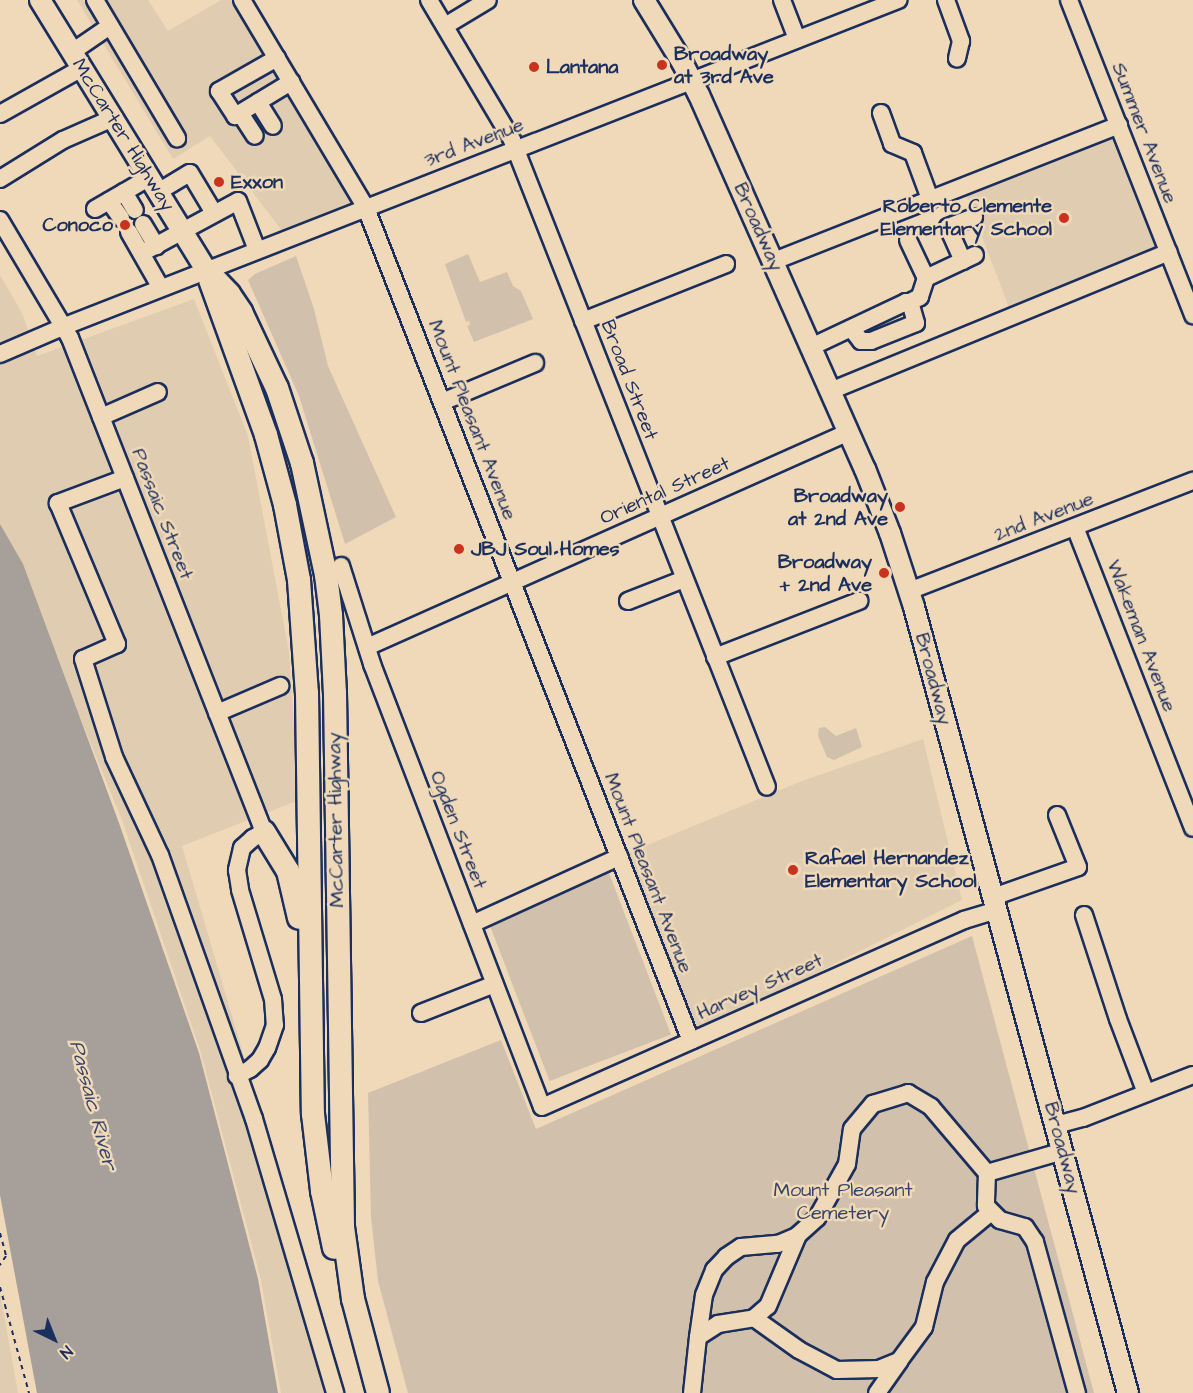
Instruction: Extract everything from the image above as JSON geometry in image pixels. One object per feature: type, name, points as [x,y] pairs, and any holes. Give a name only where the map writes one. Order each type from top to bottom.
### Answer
[{"type":"highway","name":"McCarter Highway","points":[[206,270],[269,443],[285,505],[299,580],[307,693],[313,1114],[322,1191],[334,1246],[377,1393]]},
{"type":"highway","name":"McCarter Highway","points":[[206,270],[229,294],[241,312],[277,388],[302,463],[326,575],[331,615],[335,693],[340,1143],[347,1263],[361,1335],[377,1393]]},
{"type":"highway","points":[[264,832],[284,863],[294,890],[311,999]]},
{"type":"main road","name":"McCarter Highway","points":[[40,0],[206,270]]},
{"type":"main road","name":"Broadway","points":[[644,0],[692,81],[774,261],[882,512],[909,591],[1128,1393]]},
{"type":"street","points":[[95,0],[177,138]]},
{"type":"street","name":"Mount Pleasant Avenue","points":[[242,0],[366,208],[691,1041]]},
{"type":"street","name":"Broad Street","points":[[429,0],[501,118],[516,149],[767,786]]},
{"type":"street","points":[[445,26],[488,0]]},
{"type":"street","points":[[782,0],[797,39]]},
{"type":"street","name":"3rd Avenue","points":[[0,354],[206,270],[898,0]]},
{"type":"street","points":[[946,0],[962,41],[957,59]]},
{"type":"street","name":"Summer Avenue","points":[[1070,0],[1193,315]]},
{"type":"street","points":[[0,114],[77,60],[110,26]]},
{"type":"street","points":[[277,58],[219,91],[235,116],[291,82]]},
{"type":"street","points":[[258,102],[273,126]]},
{"type":"street","points":[[240,113],[255,136]]},
{"type":"street","points":[[881,113],[892,144],[913,153],[930,199]]},
{"type":"street","points":[[0,179],[63,140],[113,118]]},
{"type":"street","points":[[774,261],[1119,125]]},
{"type":"street","points":[[132,221],[102,205],[124,192],[190,172],[214,213]]},
{"type":"street","points":[[124,192],[132,221],[149,249],[161,288]]},
{"type":"street","points":[[149,249],[238,201],[257,250]]},
{"type":"street","points":[[926,278],[969,258],[948,227],[974,217]]},
{"type":"street","name":"Passaic Street","points":[[0,220],[65,326],[264,832]]},
{"type":"street","points":[[811,347],[920,297],[926,278],[908,240]]},
{"type":"street","points":[[830,391],[1169,252]]},
{"type":"street","points":[[583,321],[726,264]]},
{"type":"street","points":[[851,328],[861,340],[871,341],[912,325],[916,322],[910,302]]},
{"type":"street","points":[[442,402],[535,363]]},
{"type":"street","points":[[101,417],[158,392]]},
{"type":"street","name":"Oriental Street","points":[[368,647],[849,432]]},
{"type":"street","points":[[125,478],[58,503],[117,644],[83,659],[114,757],[160,855],[254,1119],[335,1393]]},
{"type":"street","name":"2nd Avenue","points":[[909,591],[1193,481]]},
{"type":"street","name":"Wakeman Avenue","points":[[1076,527],[1193,828]]},
{"type":"street","name":"Ogden Street","points":[[341,566],[372,664],[542,1107]]},
{"type":"street","points":[[628,601],[684,579]]},
{"type":"street","points":[[716,657],[859,601]]},
{"type":"street","points":[[217,713],[280,686]]},
{"type":"street","name":"Harvey Street","points":[[542,1107],[1078,867],[1057,815]]},
{"type":"street","points":[[237,1076],[260,1060],[267,1048],[275,1024],[273,999],[240,890],[237,870],[242,848],[264,832]]},
{"type":"street","points":[[472,924],[620,857]]},
{"type":"street","points":[[1084,915],[1118,1019],[1146,1093]]},
{"type":"street","points":[[421,1013],[495,984]]},
{"type":"street","points":[[1056,1125],[1193,1075]]},
{"type":"street","points":[[692,1393],[704,1295],[714,1270],[741,1246],[778,1244],[797,1236],[817,1218],[847,1164],[852,1129],[873,1104],[908,1094],[931,1107],[987,1173],[986,1206],[991,1212],[1000,1220],[1025,1227],[1035,1242],[1077,1393]]},
{"type":"street","points":[[987,1173],[1063,1151]]},
{"type":"street","points":[[877,1393],[924,1327],[935,1282],[957,1240],[991,1212]]},
{"type":"street","points":[[698,1337],[718,1324],[754,1318],[768,1306],[785,1271],[797,1236]]},
{"type":"street","points":[[754,1318],[799,1350],[837,1370],[879,1369],[899,1361]]},
{"type":"path","points":[[0,1233],[6,1256],[0,1265]]},
{"type":"path","points":[[0,1287],[29,1393]]},
{"type":"shaded area","points":[[77,0],[148,0],[168,31],[221,0],[234,0],[360,205],[286,236],[210,136],[173,159]]},
{"type":"shaded area","name":"Roberto Clemente Elementary School","points":[[1117,128],[1163,247],[1009,307],[963,187]]},
{"type":"shaded area","points":[[0,275],[22,313],[37,356],[194,299],[248,436],[289,652],[299,800],[182,846],[343,1393],[281,1393],[261,1280],[201,1053],[122,820],[55,656],[0,539]]},
{"type":"shaded area","name":"Rafael Hernandez Elementary School","points":[[923,739],[962,900],[693,1035],[626,854],[802,781]]},
{"type":"shaded area","points":[[0,1292],[18,1393],[0,1393]]},
{"type":"green space","points":[[468,254],[480,282],[507,272],[513,286],[521,291],[533,319],[474,342],[467,326],[470,325],[469,321],[466,322],[445,264]]},
{"type":"green space","points":[[296,256],[314,309],[328,366],[396,517],[345,544],[299,396],[248,280],[255,274]]},
{"type":"green space","points":[[825,727],[836,736],[856,728],[862,747],[834,760],[827,757],[818,736],[819,728]]},
{"type":"green space","points":[[609,873],[671,1035],[550,1081],[488,920]]},
{"type":"green space","name":"Mount Pleasant Cemetery","points":[[972,936],[1094,1393],[408,1393],[378,1281],[371,1217],[368,1093],[501,1040],[536,1129]]},
{"type":"water","name":"Passaic River","points":[[0,524],[23,564],[119,823],[199,1053],[258,1279],[278,1393],[37,1393],[0,1195]]},
{"type":"place","name":"Broadway at 3rd Ave","points":[[662,65]]},
{"type":"place","name":"Lantana","points":[[534,67]]},
{"type":"place","name":"Exxon","points":[[219,182]]},
{"type":"place","name":"Roberto Clemente Elementary School","points":[[1064,218]]},
{"type":"place","name":"Conoco","points":[[125,225]]},
{"type":"place","name":"Broadway at 2nd Ave","points":[[900,507]]},
{"type":"place","name":"JBJ Soul Homes","points":[[459,549]]},
{"type":"place","name":"Broadway + 2nd Ave","points":[[884,573]]},
{"type":"place","name":"Rafael Hernandez Elementary School","points":[[793,870]]}]
